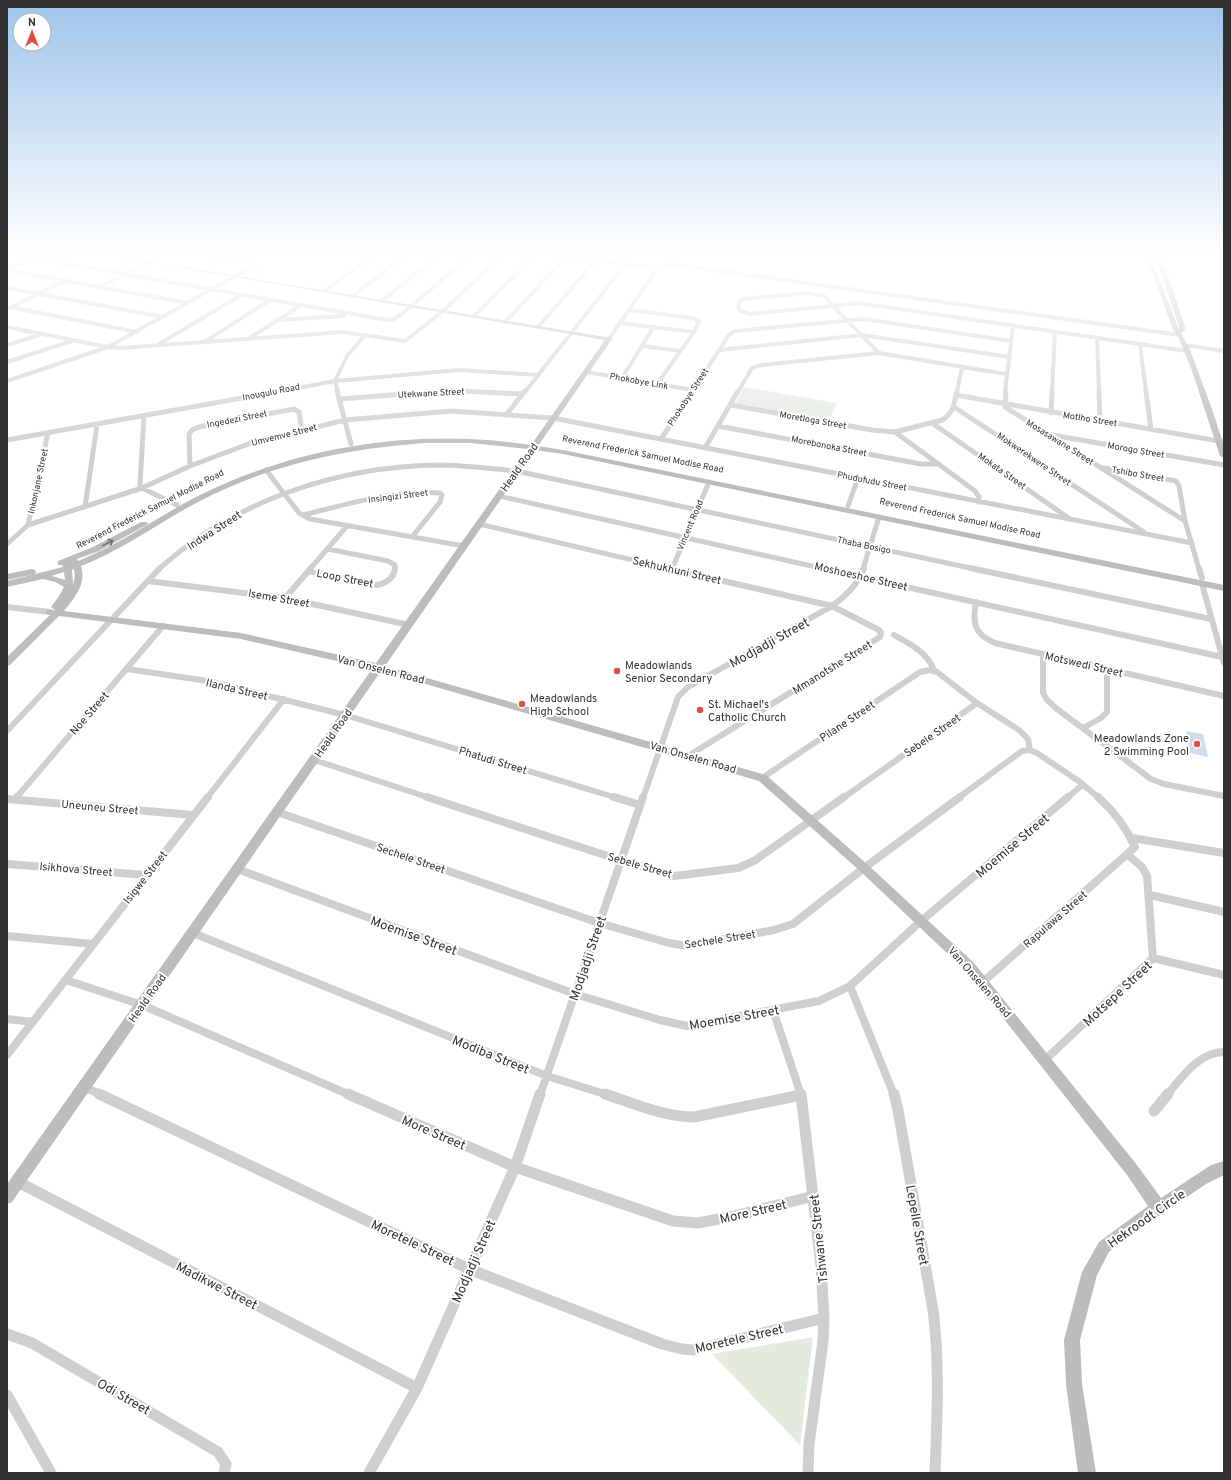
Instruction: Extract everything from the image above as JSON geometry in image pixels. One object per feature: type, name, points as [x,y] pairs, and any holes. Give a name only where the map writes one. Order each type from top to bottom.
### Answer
[{"type":"street","points":[[94,324],[137,332]]},
{"type":"street","points":[[7,381],[108,347],[151,324]]},
{"type":"street","points":[[157,345],[192,324]]},
{"type":"street","points":[[204,342],[232,324]]},
{"type":"street","points":[[250,338],[271,324]]},
{"type":"street","points":[[8,328],[108,347],[132,347],[342,332],[364,334],[396,340],[407,340],[427,324]]},
{"type":"street","points":[[519,324],[608,339]]},
{"type":"street","points":[[506,415],[579,324]]},
{"type":"street","name":"Heald Road","points":[[7,1197],[620,324]]},
{"type":"street","points":[[621,324],[694,332]]},
{"type":"street","points":[[657,384],[694,332],[698,324]]},
{"type":"street","name":"Phokobye Street","points":[[661,439],[729,335],[738,331],[806,324]]},
{"type":"street","points":[[850,324],[878,353]]},
{"type":"street","points":[[896,324],[1011,341]]},
{"type":"street","points":[[1000,324],[1140,344],[1224,351]]},
{"type":"street","points":[[1108,324],[1180,334]]},
{"type":"street","points":[[1174,324],[1186,348],[1221,441],[1224,456]]},
{"type":"street","points":[[1180,334],[1182,330],[1181,324]]},
{"type":"street","points":[[1004,404],[1006,374],[1010,357],[1013,326]]},
{"type":"street","points":[[622,378],[654,328]]},
{"type":"street","points":[[1051,413],[1055,332]]},
{"type":"street","points":[[7,345],[41,334]]},
{"type":"street","points":[[351,444],[341,399],[335,381],[339,370],[364,334]]},
{"type":"street","points":[[719,350],[862,335],[1010,357]]},
{"type":"street","points":[[1097,338],[1100,421]]},
{"type":"street","points":[[7,362],[73,340]]},
{"type":"street","points":[[1140,344],[1151,429]]},
{"type":"street","points":[[643,346],[680,351]]},
{"type":"street","points":[[705,448],[749,372],[756,366],[878,353],[1006,374]]},
{"type":"street","points":[[954,406],[962,367]]},
{"type":"street","name":"Inougulu Road","points":[[7,440],[335,381],[459,370],[538,375]]},
{"type":"street","name":"Phokobye Link","points":[[586,372],[693,390]]},
{"type":"street","name":"Utekwane Street","points":[[341,399],[449,390],[522,394]]},
{"type":"street","name":"Motlho Street","points":[[956,395],[1051,413],[1221,441]]},
{"type":"street","name":"Mosasawane Street","points":[[1004,404],[1007,408],[1048,435],[1185,521]]},
{"type":"street","name":"Moretloga Street","points":[[731,405],[872,430],[895,432],[932,423],[949,416],[954,406]]},
{"type":"street","name":"Mokwerekwere Street","points":[[954,406],[1148,534]]},
{"type":"street","name":"Ingedezi Street","points":[[190,466],[190,434],[192,430],[199,427],[294,409],[298,410],[302,431]]},
{"type":"street","name":"Umvemve Street","points":[[28,525],[142,488],[190,466],[251,443],[345,420],[451,411],[553,418]]},
{"type":"street","points":[[144,416],[139,476],[140,485],[142,488],[177,505]]},
{"type":"street","name":"Phudufudu Street","points":[[553,418],[1192,543]]},
{"type":"street","name":"Mokata Street","points":[[932,423],[1072,520]]},
{"type":"street","points":[[85,507],[97,425]]},
{"type":"street","name":"Morebonoka Street","points":[[718,426],[929,465],[939,464]]},
{"type":"street","points":[[895,432],[975,491],[979,497],[978,502]]},
{"type":"street","name":"Inkonjane Street","points":[[7,544],[28,525],[48,433]]},
{"type":"street","name":"Morogo Street","points":[[1048,435],[1224,465]]},
{"type":"street","name":"Reverend Frederick Samuel Modise Road","points":[[70,564],[177,505],[222,483],[252,471],[299,456],[351,444],[414,437],[452,436],[535,444],[848,506],[1202,581],[1224,588]]},
{"type":"street","name":"Reverend Frederick Samuel Modise Road","points":[[70,564],[105,553],[203,496],[266,470],[346,449],[402,442],[456,440],[535,444],[708,482],[879,517],[1202,581],[1224,582]]},
{"type":"street","name":"Indwa Street","points":[[7,731],[162,567],[218,525],[242,511],[284,493],[354,474],[380,470],[439,465],[516,471]]},
{"type":"street","name":"Tshibo Street","points":[[1100,467],[1176,481],[1179,486],[1185,521]]},
{"type":"street","points":[[266,470],[299,513],[310,519],[464,546]]},
{"type":"street","name":"Thaba Bosigo","points":[[516,471],[1211,619]]},
{"type":"street","points":[[848,506],[858,478]]},
{"type":"street","name":"Vincent Road","points":[[672,568],[686,538],[708,482]]},
{"type":"street","name":"Insingizi Street","points":[[303,515],[376,497],[423,492],[440,493],[442,495],[440,502],[412,537]]},
{"type":"street","name":"Moshoeshoe Street","points":[[499,496],[976,602],[1223,660]]},
{"type":"street","name":"Modjadji Street","points":[[369,1473],[417,1388],[515,1167],[674,705],[682,692],[842,599],[861,576],[879,517]]},
{"type":"street","points":[[1185,521],[1223,660]]},
{"type":"street","name":"Sekhukhuni Street","points":[[479,524],[832,606],[872,625]]},
{"type":"street","points":[[285,598],[347,526]]},
{"type":"street","name":"Loop Street","points":[[308,571],[378,585],[386,583],[395,572],[395,565],[388,561],[328,549]]},
{"type":"street","points":[[7,654],[72,597],[79,580],[105,553]]},
{"type":"street","points":[[70,564],[79,580]]},
{"type":"street","points":[[7,584],[42,576],[70,564]]},
{"type":"street","points":[[7,577],[70,564]]},
{"type":"street","points":[[7,663],[54,612],[69,586],[70,564]]},
{"type":"street","points":[[42,576],[58,580],[69,586]]},
{"type":"street","name":"Iseme Street","points":[[148,581],[285,598],[409,625]]},
{"type":"street","name":"Motswedi Street","points":[[976,602],[974,621],[979,634],[995,643],[1224,696]]},
{"type":"street","points":[[7,607],[54,612]]},
{"type":"street","name":"Van Onselen Road","points":[[54,612],[241,636],[378,667],[762,778],[864,868],[964,961],[983,982],[1132,1170],[1159,1208]]},
{"type":"street","name":"Mmanotshe Street","points":[[688,756],[880,637],[879,630],[872,625]]},
{"type":"street","name":"Noe Street","points":[[11,799],[127,670],[163,626]]},
{"type":"street","points":[[894,635],[921,651],[930,660],[934,670],[977,703],[1019,730],[1028,739],[1030,750],[1037,753],[1095,793],[1114,812],[1132,838],[1135,847],[1128,855],[1142,867],[1147,876],[1150,895],[1153,958]]},
{"type":"street","points":[[1043,655],[1043,693],[1044,696],[1057,709],[1142,773],[1157,782],[1224,796]]},
{"type":"street","points":[[1084,728],[1101,718],[1107,712],[1107,669]]},
{"type":"street","name":"Ilanda Street","points":[[127,670],[208,681],[345,714]]},
{"type":"street","name":"Pilane Street","points":[[762,778],[920,672],[934,670]]},
{"type":"street","name":"Isigwe Street","points":[[7,1054],[284,700]]},
{"type":"street","name":"Sebele Street","points":[[314,760],[620,860],[674,876],[695,875],[738,868],[754,861],[977,703]]},
{"type":"street","name":"Phatudi Street","points":[[345,714],[640,805]]},
{"type":"street","name":"Sechele Street","points":[[277,812],[599,923],[669,943],[686,946],[774,930],[793,924],[864,868],[1022,751],[1030,750]]},
{"type":"street","name":"Moemise Street","points":[[237,869],[575,994],[679,1025],[700,1024],[823,999],[850,986],[921,921],[1082,785]]},
{"type":"street","name":"Uneuneu Street","points":[[11,799],[193,815]]},
{"type":"street","points":[[1132,838],[1224,853]]},
{"type":"street","name":"Rapulawa Street","points":[[983,982],[1128,855]]},
{"type":"street","name":"Isikhova Street","points":[[7,864],[146,875]]},
{"type":"street","points":[[1150,895],[1224,912]]},
{"type":"street","name":"Modiba Street","points":[[193,933],[547,1076],[683,1117],[706,1116],[800,1095]]},
{"type":"street","points":[[7,936],[93,944]]},
{"type":"street","name":"Motsepe Street","points":[[1045,1060],[1153,958],[1224,975]]},
{"type":"street","name":"More Street","points":[[66,980],[142,1005],[515,1167],[673,1221],[698,1223],[734,1216],[814,1196]]},
{"type":"street","name":"Lepelle Street","points":[[850,986],[890,1085],[898,1110],[933,1310],[937,1342],[938,1386],[935,1473]]},
{"type":"street","name":"Tshwane Street","points":[[773,1010],[800,1095],[814,1196],[821,1266],[824,1318],[822,1362],[809,1444],[808,1473]]},
{"type":"street","points":[[7,1019],[33,1022]]},
{"type":"street","points":[[1154,1111],[1193,1067],[1205,1056],[1213,1052],[1224,1052]]},
{"type":"street","name":"Moretele Street","points":[[84,1087],[470,1269],[662,1344],[682,1349],[694,1350],[824,1318]]},
{"type":"street","name":"Hekroodt Circle","points":[[1088,1473],[1074,1384],[1072,1340],[1090,1272],[1104,1247],[1120,1234],[1216,1170],[1224,1168]]},
{"type":"street","name":"Madikwe Street","points":[[18,1182],[417,1388]]},
{"type":"street","name":"Odi Street","points":[[7,1334],[32,1342],[218,1452],[226,1464],[224,1473]]},
{"type":"street","points":[[7,1395],[51,1473]]},
{"type":"shaded area","points":[[744,387],[837,403],[829,420],[736,403]]},
{"type":"shaded area","points":[[813,1337],[800,1445],[712,1354]]},
{"type":"water","name":"Meadowlands Zone 2 Swimming Pool","points":[[1186,731],[1203,734],[1208,757],[1190,753]]},
{"type":"place","name":"Meadowlands Senior Secondary","points":[[617,671]]},
{"type":"place","name":"Meadowlands High School","points":[[522,704]]},
{"type":"place","name":"St. Michael's Catholic Church","points":[[700,710]]},
{"type":"place","name":"Meadowlands Zone 2 Swimming Pool","points":[[1197,744]]}]
